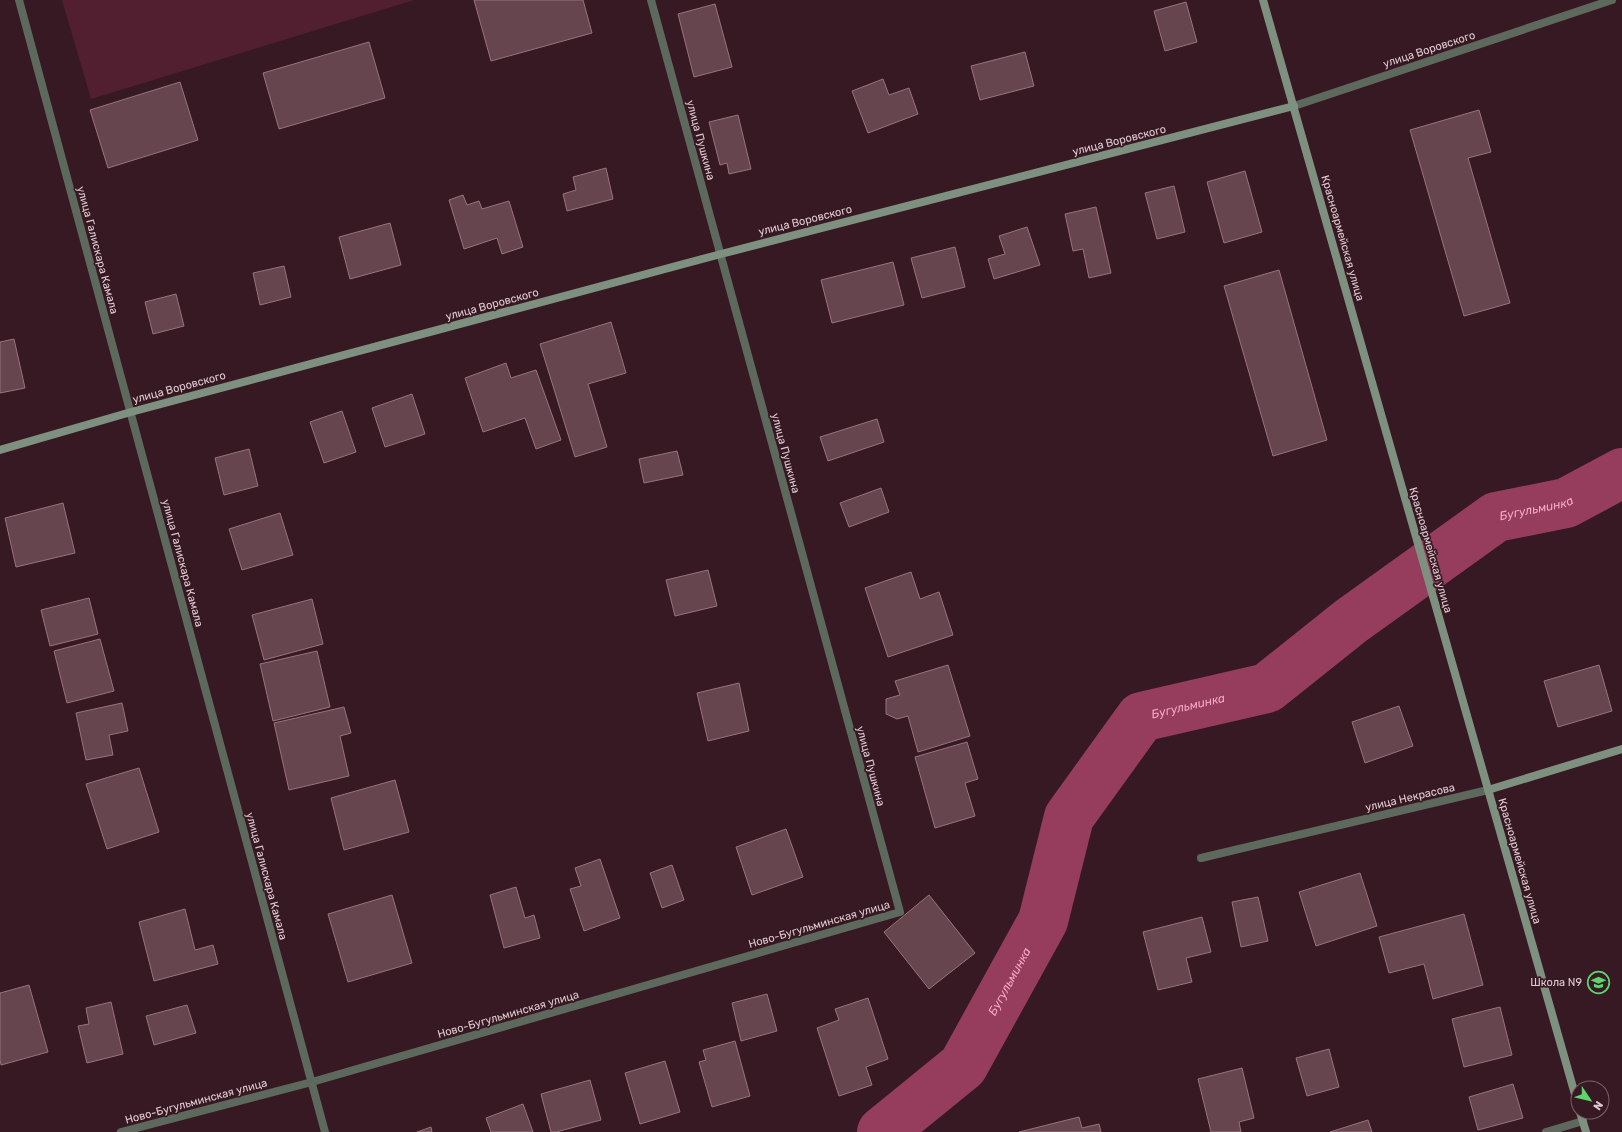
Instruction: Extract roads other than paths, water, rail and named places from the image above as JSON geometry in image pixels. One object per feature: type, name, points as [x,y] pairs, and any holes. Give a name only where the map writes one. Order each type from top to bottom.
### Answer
[{"type":"street","name":"улица Галискара Камала","points":[[18,0],[131,412],[325,1132]]},
{"type":"street","name":"улица Пушкина","points":[[651,0],[900,912]]},
{"type":"street","name":"Красноармейская улица","points":[[1263,0],[1571,1080]]},
{"type":"street","name":"улица Воровского","points":[[0,450],[131,412],[721,254],[1294,106],[1612,0]]},
{"type":"street","name":"улица Некрасова","points":[[1201,858],[1488,790],[1622,749]]},
{"type":"street","name":"Ново-Бугульминская улица","points":[[121,1132],[312,1082],[900,912]]},
{"type":"street","points":[[1546,1132],[1582,1121],[1586,1132]]},
{"type":"waterway","name":"Бугульминка","points":[[882,1132],[963,1066],[1043,921],[1069,817],[1141,717],[1267,688],[1351,621],[1496,517],[1566,503],[1622,473]]},
{"type":"place","name":"Школа N9","points":[[1598,982]]}]
